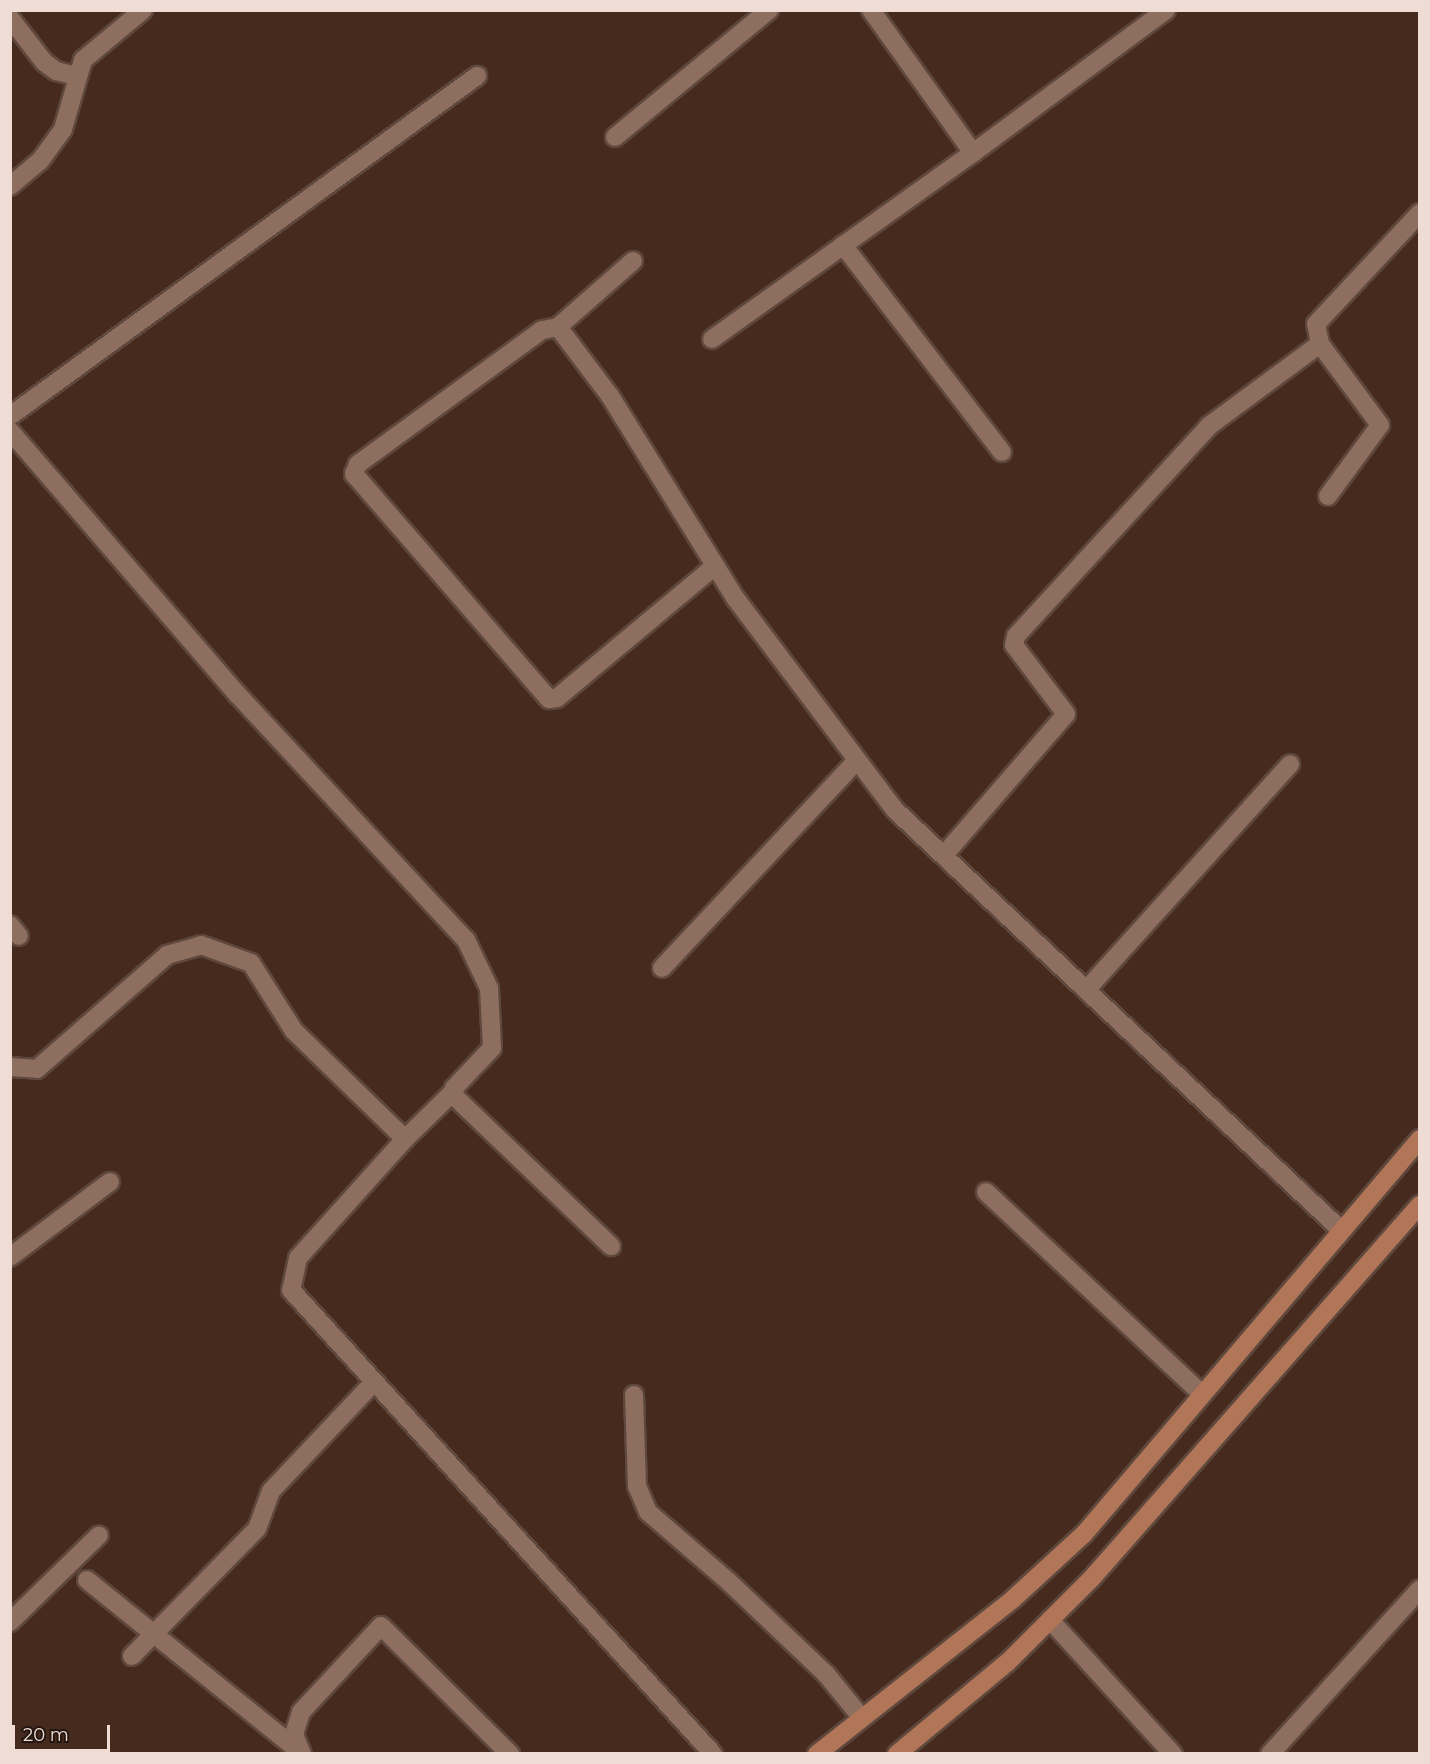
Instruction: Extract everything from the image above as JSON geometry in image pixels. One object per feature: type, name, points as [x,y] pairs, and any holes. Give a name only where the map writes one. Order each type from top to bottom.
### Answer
[{"type":"main road","points":[[818,1754],[861,1717],[1013,1599],[1084,1534],[1201,1393],[1419,1139]]},
{"type":"main road","points":[[897,1754],[1008,1662],[1050,1620],[1192,1468],[1419,1204]]},
{"type":"street","points":[[10,186],[40,161],[63,129],[76,76],[83,60],[142,10]]},
{"type":"street","points":[[615,137],[769,10]]},
{"type":"street","points":[[871,10],[973,153]]},
{"type":"street","points":[[712,339],[973,153],[1166,10]]},
{"type":"street","points":[[10,18],[44,62],[57,71],[76,76]]},
{"type":"street","points":[[10,416],[477,76]]},
{"type":"street","points":[[1328,496],[1380,425],[1320,344],[1316,324],[1419,213]]},
{"type":"street","points":[[843,245],[1002,452]]},
{"type":"street","points":[[633,261],[558,327],[542,330],[358,464],[354,474],[549,699],[557,698],[715,566]]},
{"type":"street","points":[[558,327],[610,396],[736,599],[895,810],[1341,1230]]},
{"type":"street","points":[[944,855],[1066,714],[1014,645],[1016,636],[1209,426],[1320,344]]},
{"type":"street","points":[[10,430],[238,695],[466,940],[489,988],[492,1048],[453,1092],[405,1139],[298,1258],[293,1272],[291,1290],[713,1754]]},
{"type":"street","points":[[662,968],[857,760]]},
{"type":"street","points":[[1087,989],[1290,764]]},
{"type":"street","points":[[10,1067],[37,1069],[167,955],[201,945],[251,963],[294,1031],[405,1139]]},
{"type":"street","points":[[453,1092],[611,1246]]},
{"type":"street","points":[[10,1257],[110,1182]]},
{"type":"street","points":[[986,1192],[1201,1393]]},
{"type":"street","points":[[132,1656],[257,1529],[270,1491],[374,1382]]},
{"type":"street","points":[[634,1395],[637,1486],[648,1512],[728,1581],[826,1674],[861,1717]]},
{"type":"street","points":[[10,1622],[99,1535]]},
{"type":"street","points":[[87,1580],[302,1754]]},
{"type":"street","points":[[1270,1754],[1419,1589]]},
{"type":"street","points":[[1050,1620],[1173,1754]]},
{"type":"street","points":[[302,1754],[294,1734],[301,1712],[381,1626],[510,1754]]}]
